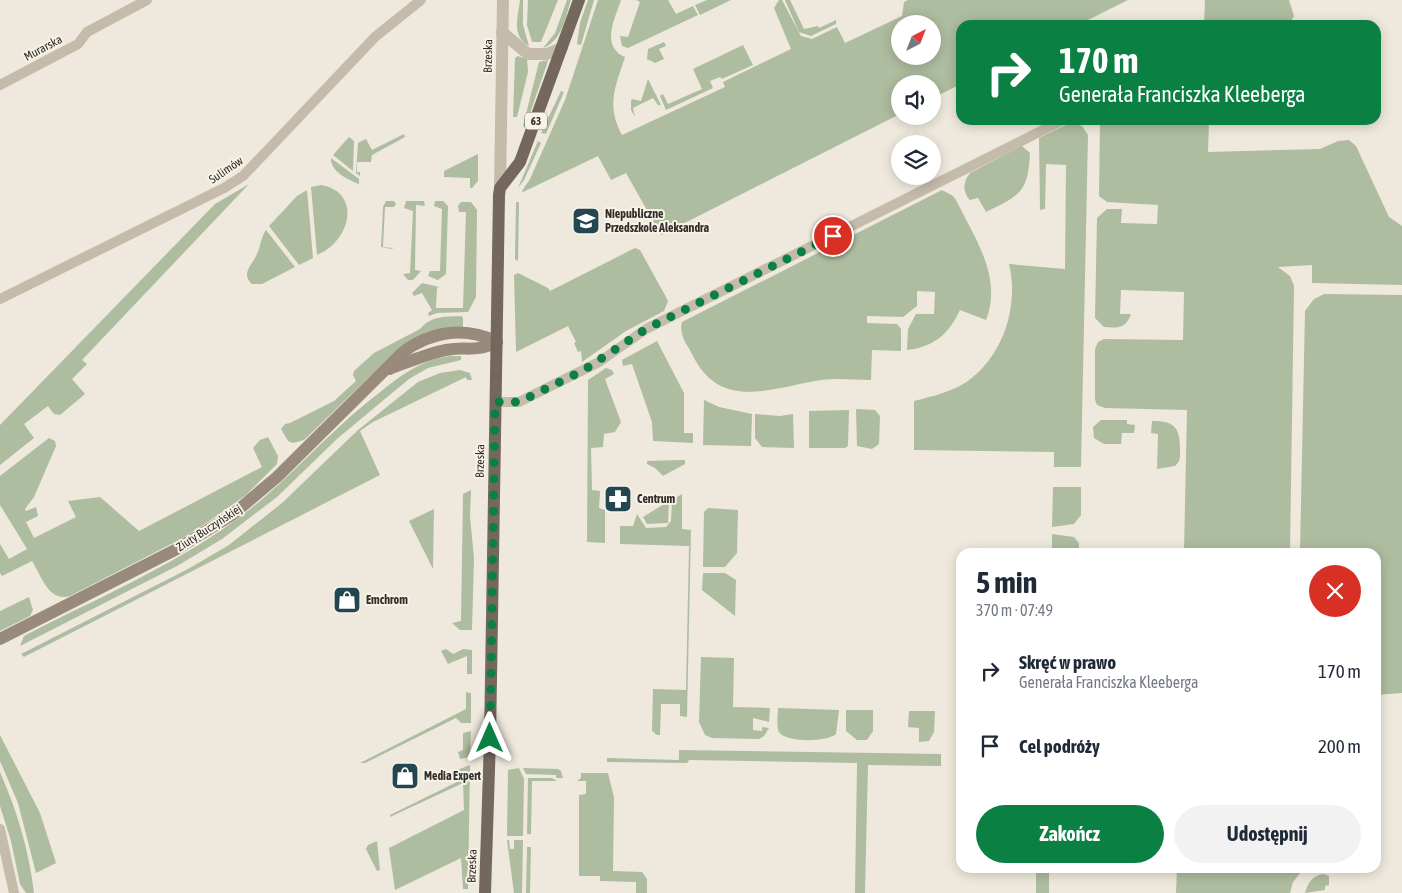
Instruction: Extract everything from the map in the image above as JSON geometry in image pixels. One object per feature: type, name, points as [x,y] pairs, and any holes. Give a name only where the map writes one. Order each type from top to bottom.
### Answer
[{"type":"main road","name":"63","points":[[500,188],[520,162],[579,0]]},
{"type":"main road","name":"Brzeska","points":[[485,893],[490,746],[500,188]]},
{"type":"main road","name":"Ziuty Buczyńskiej","points":[[0,639],[171,553],[226,520],[277,477],[414,343],[435,335],[468,333],[482,334],[497,342]]},
{"type":"street","name":"Murarska","points":[[0,85],[78,44],[87,32],[147,0]]},
{"type":"street","name":"Sulimów","points":[[0,299],[224,188],[243,176],[375,36],[421,0]]},
{"type":"street","name":"Brzeska","points":[[500,188],[503,0]]},
{"type":"street","points":[[502,32],[528,54],[547,54],[562,48]]},
{"type":"street","points":[[495,402],[519,402],[584,370],[646,329],[1053,125]]},
{"type":"street","points":[[0,829],[14,893]]},
{"type":"green space","points":[[520,0],[523,0],[523,25],[529,46],[523,42],[518,32],[517,19]]},
{"type":"green space","points":[[528,0],[558,0],[541,42],[532,42],[527,25]]},
{"type":"green space","points":[[567,0],[571,0],[559,34],[555,40],[543,48],[555,33]]},
{"type":"green space","points":[[588,0],[594,0],[581,45],[577,44],[580,23]]},
{"type":"green space","points":[[598,0],[621,0],[613,23],[611,39],[617,52],[625,57],[615,87],[613,105],[614,115],[622,135],[725,87],[723,82],[791,49],[774,8],[779,0],[782,0],[801,36],[812,39],[837,27],[845,43],[891,21],[891,65],[941,65],[941,15],[902,15],[904,2],[908,0],[1128,0],[1088,20],[956,20],[956,86],[941,94],[941,75],[891,75],[891,119],[661,235],[626,173],[611,180],[598,156],[522,191],[530,179],[565,100]]},
{"type":"green space","points":[[636,0],[668,0],[676,14],[693,6],[698,15],[628,48],[622,46],[620,36],[628,37],[640,2]]},
{"type":"green space","points":[[707,0],[731,0],[700,15],[695,5]]},
{"type":"green space","points":[[785,0],[790,0],[804,29],[818,26],[819,28],[836,20],[836,24],[811,36],[799,32]]},
{"type":"green space","points":[[1205,0],[1289,0],[1294,16],[1292,20],[1204,20]]},
{"type":"green space","points":[[664,42],[666,46],[659,49],[664,59],[655,63],[647,59],[648,49]]},
{"type":"green space","points":[[743,45],[753,65],[722,79],[720,77],[710,81],[713,88],[666,110],[660,96],[663,94],[668,104],[702,89],[693,69]]},
{"type":"green space","points":[[518,56],[527,59],[528,72],[517,117],[513,117],[515,58]]},
{"type":"green space","points":[[548,60],[525,128],[523,126],[539,62]]},
{"type":"green space","points":[[648,79],[661,105],[658,105],[653,98],[633,108],[635,117],[631,110],[631,101],[632,99],[641,101]]},
{"type":"green space","points":[[561,91],[564,92],[546,134],[541,133]]},
{"type":"green space","points":[[1066,125],[1082,126],[1088,135],[1081,467],[1054,467],[1054,452],[914,450],[914,401],[949,391],[968,381],[991,358],[999,343],[1006,328],[1010,312],[1012,280],[1009,264],[1065,269],[1066,165],[1046,164],[1045,209],[1040,210],[1039,138]]},
{"type":"green space","points":[[1100,125],[1209,125],[1208,152],[1320,149],[1338,141],[1349,140],[1356,146],[1389,217],[1402,226],[1402,285],[1312,283],[1312,265],[1278,267],[1290,276],[1294,286],[1290,548],[1184,548],[1187,410],[1105,408],[1097,405],[1095,400],[1095,349],[1098,342],[1104,339],[1183,340],[1184,292],[1121,290],[1120,314],[1131,314],[1124,325],[1104,327],[1095,318],[1097,218],[1107,209],[1122,209],[1121,223],[1157,224],[1158,205],[1107,202],[1099,196]]},
{"type":"green space","points":[[404,134],[405,137],[372,155],[371,162],[357,162],[357,172],[360,172],[360,176],[356,173],[358,143],[366,139],[372,150]]},
{"type":"green space","points":[[349,137],[354,141],[353,171],[333,155]]},
{"type":"green space","points":[[538,141],[541,143],[524,180],[518,188]]},
{"type":"green space","points":[[1022,146],[1030,153],[1024,185],[1020,191],[1007,201],[986,212],[978,198],[970,200],[967,197],[964,187],[968,176],[970,173]]},
{"type":"green space","points":[[478,154],[478,181],[472,188],[470,188],[470,178],[444,177],[444,171]]},
{"type":"green space","points":[[331,158],[359,179],[359,184],[337,171],[331,163]]},
{"type":"green space","points":[[249,184],[82,360],[87,364],[72,379],[85,394],[60,415],[54,414],[48,406],[24,424],[34,438],[0,465],[0,425],[215,204]]},
{"type":"green space","points":[[321,185],[334,189],[342,197],[347,207],[347,217],[344,229],[338,239],[329,248],[317,255],[311,187]]},
{"type":"green space","points":[[307,190],[313,258],[299,265],[269,226],[297,196]]},
{"type":"green space","points":[[942,190],[953,196],[956,200],[984,258],[991,288],[986,320],[960,310],[951,326],[940,338],[925,346],[907,350],[908,329],[916,314],[934,314],[935,292],[917,291],[917,306],[903,317],[867,316],[867,323],[897,324],[901,329],[901,351],[872,350],[871,380],[821,380],[765,391],[748,392],[732,390],[717,384],[703,372],[684,339],[681,331],[682,322]]},
{"type":"green space","points":[[386,201],[394,201],[396,204],[394,207],[385,207],[383,247],[392,249],[381,247],[383,207]]},
{"type":"green space","points":[[406,201],[424,201],[425,206],[416,205],[415,270],[421,271],[413,280],[408,280],[403,274],[410,273],[413,211],[404,208]]},
{"type":"green space","points":[[435,201],[443,201],[448,206],[446,274],[438,280],[428,276],[430,271],[440,271],[442,209],[434,206]]},
{"type":"green space","points":[[461,202],[471,202],[477,210],[476,297],[468,312],[437,313],[429,316],[428,313],[432,310],[422,293],[414,296],[412,293],[422,283],[439,287],[437,288],[436,308],[463,308],[466,212],[459,212],[458,206]]},
{"type":"green space","points":[[516,202],[519,202],[518,261],[515,259]]},
{"type":"green space","points":[[266,230],[295,267],[262,284],[252,284],[247,277],[247,273],[258,253]]},
{"type":"green space","points":[[635,248],[640,250],[668,301],[664,311],[626,331],[582,362],[581,351],[578,352],[574,343],[576,342],[568,326],[516,352],[514,275],[518,273],[548,288],[550,291]]},
{"type":"green space","points":[[1324,294],[1402,295],[1402,693],[1381,695],[1381,548],[1300,548],[1305,311],[1314,299]]},
{"type":"green space","points":[[461,316],[463,318],[463,327],[427,332],[400,347],[304,440],[293,443],[288,441],[281,429],[285,424],[334,401],[356,381],[353,375],[354,371],[374,353],[420,329],[429,321],[444,317]]},
{"type":"green space","points":[[657,341],[684,393],[684,433],[693,433],[693,443],[653,441],[652,422],[632,364],[623,366],[622,360]]},
{"type":"green space","points":[[451,356],[461,356],[461,360],[428,368],[409,379],[338,438],[277,497],[222,539],[177,566],[20,646],[24,636],[133,582],[212,536],[254,506],[348,419],[394,381],[426,362]]},
{"type":"green space","points":[[606,368],[612,370],[614,374],[605,379],[621,422],[615,432],[604,434],[603,447],[591,448],[592,490],[600,491],[599,508],[605,510],[605,543],[587,542],[588,380]]},
{"type":"green space","points":[[460,370],[470,373],[472,380],[467,380],[466,377],[373,422],[360,431],[380,475],[24,657],[21,654],[188,569],[229,545],[282,503],[358,430],[418,382],[440,373]]},
{"type":"green space","points":[[704,400],[719,407],[752,414],[751,446],[703,445]]},
{"type":"green space","points":[[856,409],[875,410],[880,416],[879,444],[872,449],[857,446]]},
{"type":"green space","points":[[849,410],[848,446],[845,448],[809,448],[809,411]]},
{"type":"green space","points":[[755,414],[780,416],[793,414],[794,448],[762,447],[755,438]]},
{"type":"green space","points":[[1101,420],[1127,420],[1127,424],[1135,425],[1134,433],[1122,433],[1121,444],[1104,444],[1094,438],[1093,427]]},
{"type":"green space","points":[[1152,421],[1165,422],[1174,426],[1177,430],[1180,441],[1180,456],[1175,466],[1157,469],[1158,434],[1151,433]]},
{"type":"green space","points":[[268,437],[278,456],[277,464],[246,495],[181,539],[70,596],[63,597],[51,592],[32,561],[2,576],[0,573],[0,544],[9,559],[27,549],[0,505],[0,476],[49,438],[55,441],[56,446],[34,497],[25,509],[26,511],[36,507],[38,516],[26,522],[34,538],[76,517],[68,501],[100,497],[139,531],[262,467],[253,448],[260,440]]},
{"type":"green space","points":[[685,460],[685,464],[663,476],[655,468],[647,464],[647,461]]},
{"type":"green space","points":[[1053,487],[1081,487],[1081,515],[1074,524],[1052,527]]},
{"type":"green space","points":[[471,490],[470,517],[474,558],[472,630],[460,630],[452,623],[461,621],[463,494]]},
{"type":"green space","points":[[682,494],[682,529],[691,530],[687,717],[680,716],[680,704],[661,704],[660,735],[657,735],[652,731],[653,689],[686,690],[689,546],[620,544],[620,526],[633,526],[637,514],[646,528],[666,527],[671,521],[672,500]]},
{"type":"green space","points":[[669,501],[668,523],[647,524],[643,517]]},
{"type":"green space","points":[[708,508],[738,510],[737,553],[725,567],[703,567],[704,512]]},
{"type":"green space","points":[[434,509],[433,569],[409,521]]},
{"type":"green space","points":[[1052,534],[1074,537],[1079,543],[1079,548],[1052,548]]},
{"type":"green space","points":[[703,573],[725,573],[736,580],[735,616],[702,590]]},
{"type":"green space","points":[[29,597],[33,610],[30,616],[0,631],[0,611]]},
{"type":"green space","points":[[446,649],[453,654],[463,649],[472,650],[472,674],[467,674],[467,656],[448,664],[441,651]]},
{"type":"green space","points":[[701,657],[734,658],[733,707],[770,708],[769,722],[753,718],[753,730],[762,731],[762,727],[769,728],[764,736],[759,739],[712,738],[705,735],[699,722]]},
{"type":"green space","points":[[466,692],[471,693],[471,723],[461,723],[456,718],[365,763],[360,763],[466,709]]},
{"type":"green space","points":[[778,708],[839,710],[836,734],[832,737],[816,740],[798,740],[783,736],[779,732],[778,727]]},
{"type":"green space","points":[[846,710],[873,710],[873,731],[867,740],[857,740],[846,731]]},
{"type":"green space","points":[[909,711],[935,711],[934,732],[929,741],[919,742],[919,728],[908,727]]},
{"type":"green space","points":[[471,731],[470,757],[460,759],[458,752],[463,750],[463,733]]},
{"type":"green space","points":[[0,735],[40,813],[56,863],[36,873],[18,803],[0,761]]},
{"type":"green space","points":[[679,750],[941,754],[941,766],[868,765],[865,893],[855,893],[857,763],[689,760],[687,763],[607,762],[607,758],[679,760]]},
{"type":"green space","points":[[470,765],[468,889],[463,889],[461,858],[395,890],[389,848],[464,810],[463,783],[390,817],[390,815],[459,781],[456,777],[457,770]]},
{"type":"green space","points":[[519,768],[524,779],[523,836],[507,836],[508,770]]},
{"type":"green space","points":[[523,768],[558,769],[561,771],[563,778],[556,778],[556,775],[526,774]]},
{"type":"green space","points":[[0,772],[22,831],[34,893],[26,893],[20,884],[11,841],[0,806]]},
{"type":"green space","points":[[581,773],[608,773],[614,797],[613,871],[642,872],[647,879],[647,893],[636,893],[636,882],[600,881],[600,876],[579,876],[579,795],[586,794],[586,781],[577,781],[581,778]]},
{"type":"green space","points":[[528,778],[552,778],[557,781],[532,781],[531,834],[527,834]]},
{"type":"green space","points":[[507,840],[509,840],[510,849],[514,849],[514,840],[523,840],[522,893],[514,893]]},
{"type":"green space","points":[[377,841],[380,870],[377,871],[366,849],[368,845]]},
{"type":"green space","points":[[527,847],[531,847],[530,893],[526,893]]},
{"type":"green space","points":[[1036,873],[1049,873],[1049,893],[1036,893]]},
{"type":"green space","points":[[1177,873],[1300,873],[1293,882],[1290,893],[1176,893]]},
{"type":"green space","points":[[1323,874],[1329,876],[1329,885],[1325,886],[1325,890],[1305,893],[1311,880]]},
{"type":"place","name":"Niepubliczne Przedszkole Aleksandra","points":[[586,221]]},
{"type":"place","name":"Centrum","points":[[618,499]]},
{"type":"place","name":"Emchrom","points":[[347,600]]},
{"type":"place","name":"Media Expert","points":[[405,776]]},
{"type":"route","points":[[490,738],[495,402],[504,404],[519,402],[599,362],[630,338],[646,329],[833,236]]}]
